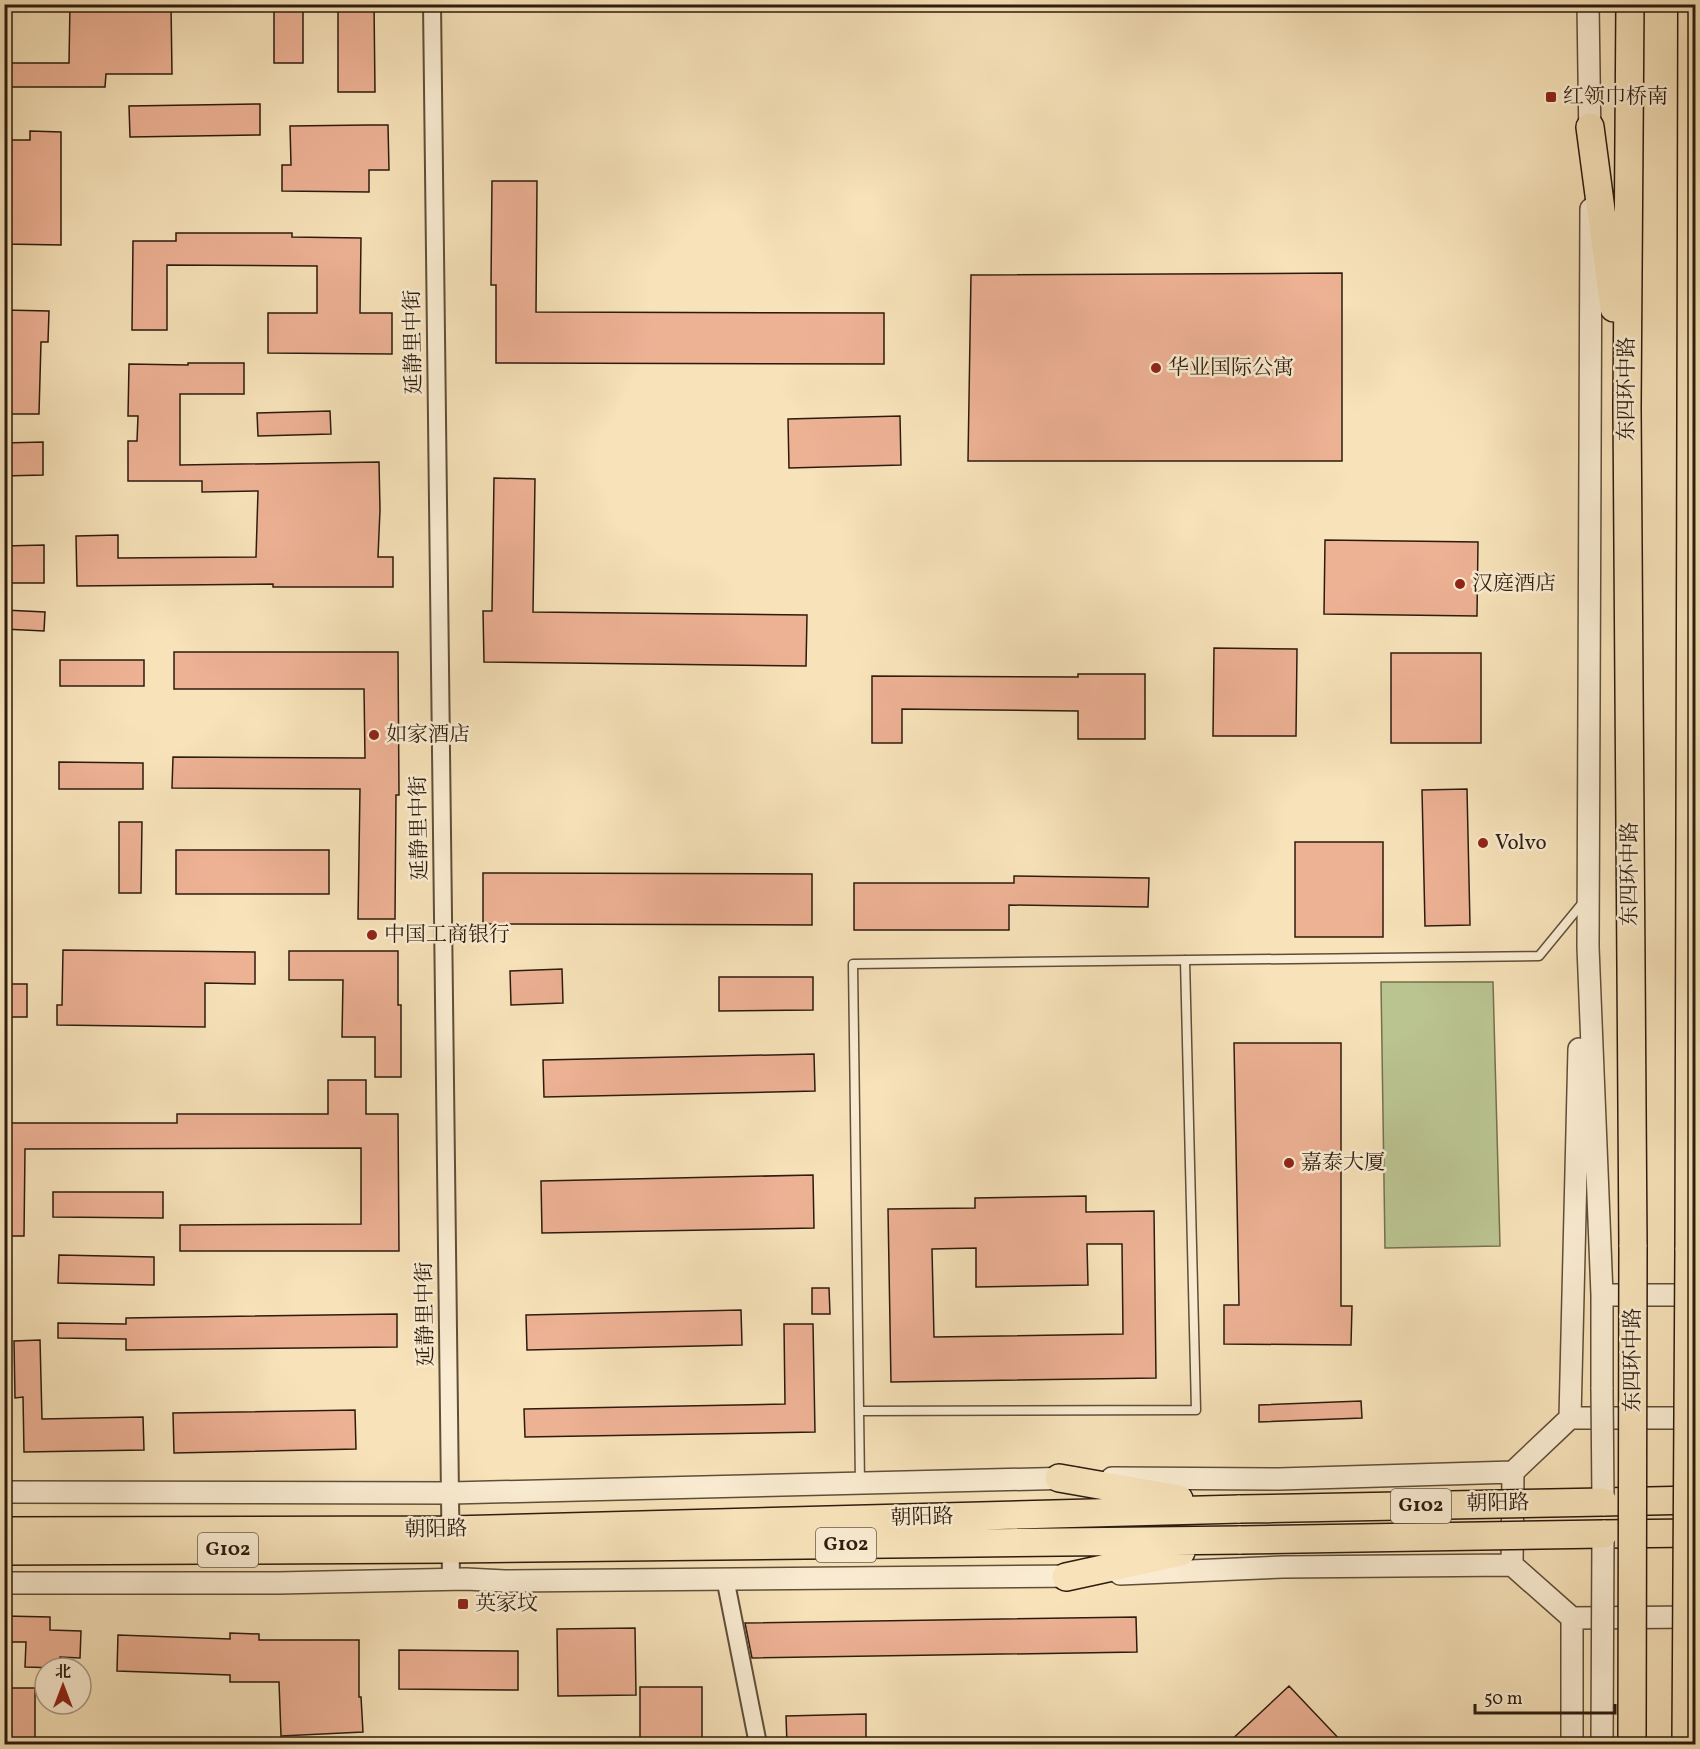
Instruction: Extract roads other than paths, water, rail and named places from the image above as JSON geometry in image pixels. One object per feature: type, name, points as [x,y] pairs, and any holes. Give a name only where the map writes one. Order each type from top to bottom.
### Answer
[{"type":"highway","name":"东四环中路","points":[[1630,4],[1627,407],[1633,1247],[1632,1744]]},
{"type":"highway","points":[[1686,1744],[1692,4]]},
{"type":"highway","points":[[1590,127],[1627,407]]},
{"type":"highway","points":[[1691,404],[1695,368]]},
{"type":"highway","points":[[1059,1478],[1240,1509]]},
{"type":"highway","name":"朝阳路","points":[[4,1551],[451,1540],[1240,1509],[1695,1500]]},
{"type":"highway","name":"朝阳路","points":[[4,1531],[451,1540],[1241,1540],[1695,1533]]},
{"type":"highway","points":[[1066,1577],[1241,1540]]},
{"type":"street","name":"延静里中街","points":[[432,4],[451,1579]]},
{"type":"street","name":"东四环中路","points":[[1588,4],[1590,127],[1587,896],[1602,1294],[1602,1744]]},
{"type":"street","name":"东四环中路","points":[[1570,1418],[1579,1042],[1588,946]]},
{"type":"street","points":[[1602,1294],[1695,1294]]},
{"type":"street","points":[[1512,1565],[1513,1472],[1570,1418],[1695,1418]]},
{"type":"street","name":"朝阳路","points":[[4,1492],[451,1493],[1059,1478],[1279,1479],[1513,1472]]},
{"type":"street","points":[[4,1583],[1066,1577],[1283,1567],[1512,1565],[1572,1618],[1695,1617]]},
{"type":"street","points":[[725,1578],[758,1744]]},
{"type":"street","points":[[1572,1618],[1572,1744]]},
{"type":"lane","points":[[860,1483],[853,964],[1539,956],[1587,896]]},
{"type":"lane","points":[[859,1411],[1196,1410],[1185,960]]},
{"type":"place","name":"红领巾桥南","points":[[1551,97]]},
{"type":"place","name":"华业国际公寓","points":[[1156,368]]},
{"type":"place","name":"汉庭酒店","points":[[1460,584]]},
{"type":"place","name":"如家酒店","points":[[374,735]]},
{"type":"place","name":"Volvo","points":[[1483,843]]},
{"type":"place","name":"中国工商银行","points":[[372,935]]},
{"type":"place","name":"嘉泰大厦","points":[[1289,1163]]},
{"type":"place","name":"英家坟","points":[[463,1604]]}]
